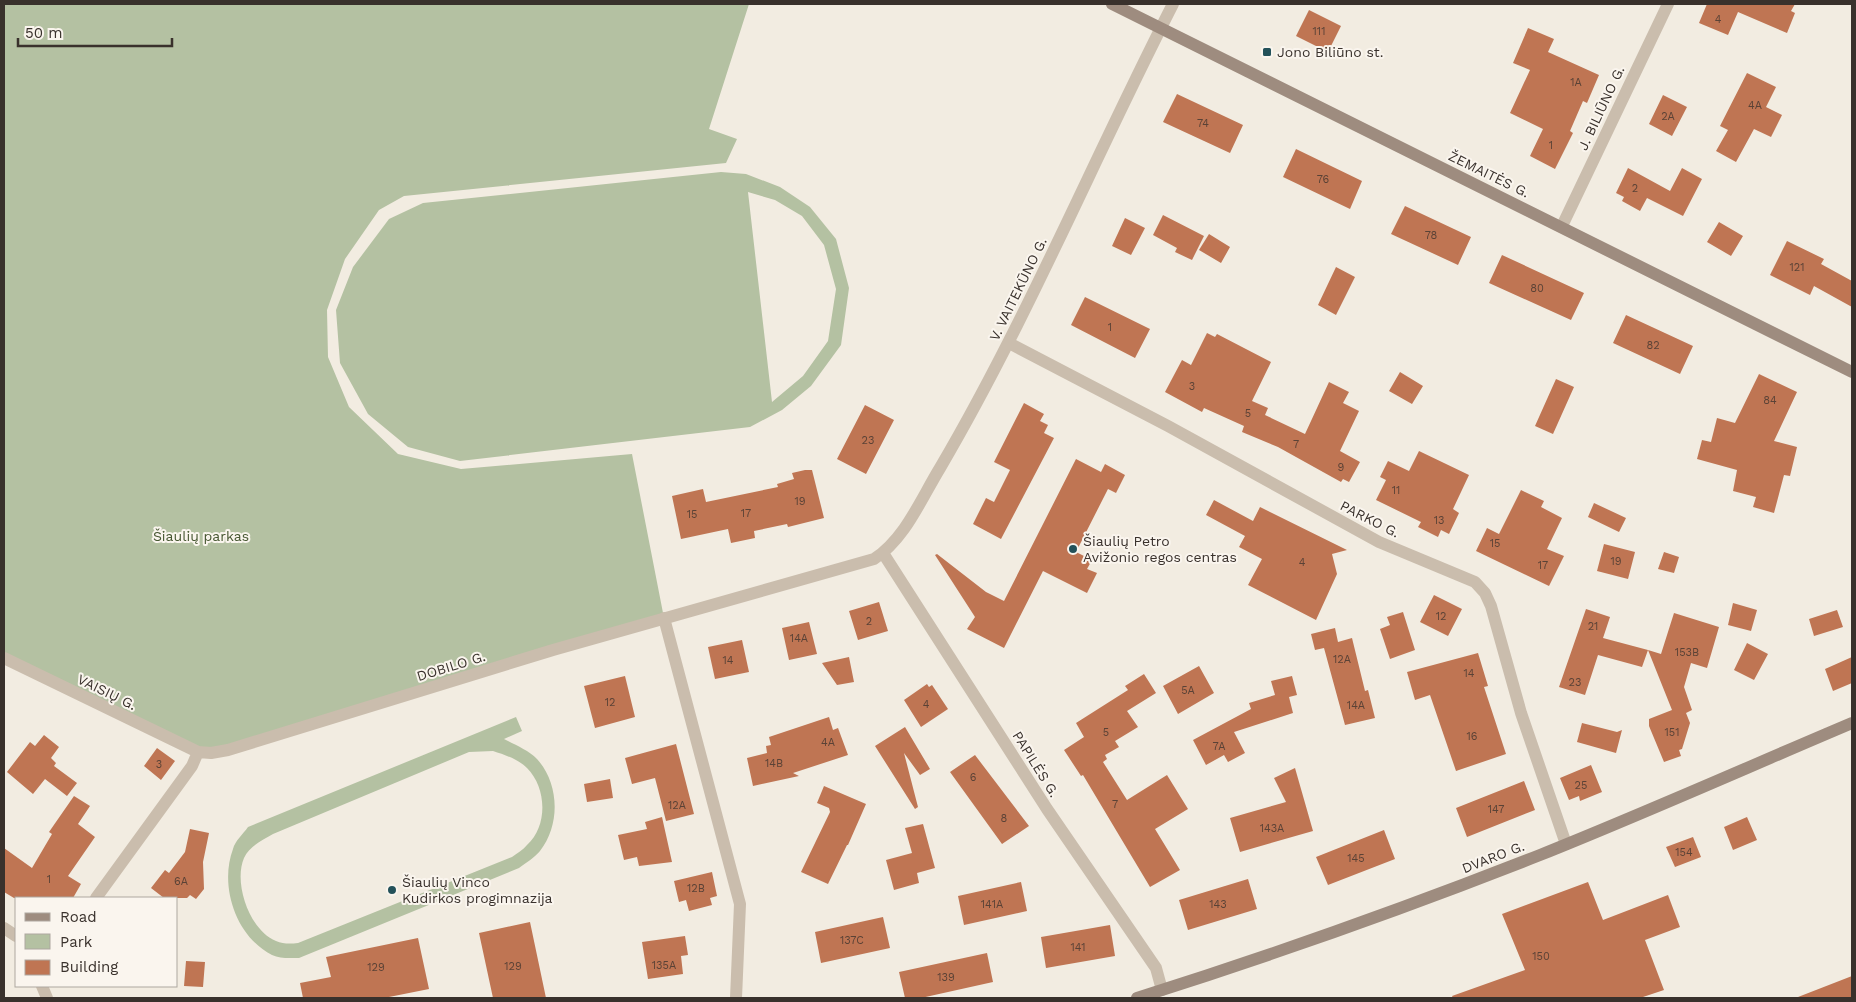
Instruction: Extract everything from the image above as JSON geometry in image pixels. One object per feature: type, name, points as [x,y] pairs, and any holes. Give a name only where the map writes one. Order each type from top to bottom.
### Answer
[{"type":"main road","name":"ŽEMAITĖS G.","points":[[1112,4],[1312,105],[1562,226],[1852,372]]},
{"type":"main road","name":"DVARO G.","points":[[1137,998],[1315,938],[1566,844],[1852,723]]},
{"type":"street","name":"V. VAITEKŪNO G.","points":[[884,553],[898,537],[960,432],[1009,343],[1173,4]]},
{"type":"street","name":"J. BILIŪNO G.","points":[[1562,226],[1668,4]]},
{"type":"street","name":"PARKO G.","points":[[1009,343],[1168,426],[1379,542],[1475,582],[1485,593],[1491,606],[1521,713],[1566,844]]},
{"type":"street","name":"DOBILO G.","points":[[198,752],[211,753],[228,750],[664,618],[858,565],[884,553]]},
{"type":"street","name":"PAPILĖS G.","points":[[884,553],[1046,809],[1156,968],[1162,990]]},
{"type":"street","points":[[664,618],[740,904],[736,998]]},
{"type":"street","name":"VAISIŲ G.","points":[[4,658],[198,752]]},
{"type":"street","points":[[97,897],[192,766],[198,752]]},
{"type":"street","points":[[4,928],[15,935]]},
{"type":"green space","name":"Šiaulių parkas","points":[[4,4],[749,4],[709,129],[737,139],[726,163],[404,196],[379,210],[345,259],[327,310],[328,357],[349,407],[398,454],[461,469],[632,454],[664,618],[211,753],[4,658]]},
{"type":"green space","points":[[721,172],[746,174],[780,187],[810,207],[836,239],[849,288],[841,345],[811,386],[782,410],[750,427],[460,461],[408,447],[368,414],[340,363],[336,310],[353,267],[389,219],[423,203]],"holes":[[[748,192],[775,200],[802,216],[824,245],[836,289],[828,341],[803,376],[772,402]]]},
{"type":"green space","points":[[516,717],[522,731],[504,739],[526,750],[537,759],[550,780],[555,804],[554,816],[547,840],[538,853],[519,868],[299,958],[275,956],[259,947],[240,923],[234,909],[228,879],[229,863],[235,843],[248,827]],"holes":[[[493,751],[507,756],[527,768],[534,776],[541,796],[542,818],[539,828],[525,847],[512,857],[298,943],[281,943],[267,936],[258,927],[246,905],[242,893],[241,880],[241,868],[244,858],[256,844],[273,834],[469,752]]]},
{"type":"building","points":[[1707,4],[1795,4],[1791,11],[1795,13],[1787,33],[1738,12],[1728,35],[1699,23]]},
{"type":"building","points":[[1309,10],[1341,26],[1328,52],[1296,36]]},
{"type":"building","points":[[1528,28],[1554,39],[1548,52],[1599,75],[1587,103],[1583,101],[1570,131],[1573,133],[1555,169],[1530,156],[1543,129],[1510,113],[1530,70],[1513,63]]},
{"type":"building","points":[[1747,73],[1776,87],[1766,107],[1782,115],[1771,137],[1754,129],[1736,162],[1716,151],[1728,130],[1720,126]]},
{"type":"building","points":[[1177,94],[1243,125],[1230,153],[1163,122]]},
{"type":"building","points":[[1663,95],[1687,107],[1672,136],[1649,124]]},
{"type":"building","points":[[1296,149],[1362,181],[1350,209],[1283,177]]},
{"type":"building","points":[[1628,168],[1670,191],[1682,168],[1702,179],[1683,216],[1647,198],[1640,211],[1622,201],[1624,197],[1616,193]]},
{"type":"building","points":[[1405,206],[1471,237],[1458,265],[1391,234]]},
{"type":"building","points":[[1163,215],[1204,236],[1192,260],[1175,252],[1177,248],[1153,235]]},
{"type":"building","points":[[1125,218],[1145,228],[1131,255],[1112,246]]},
{"type":"building","points":[[1719,222],[1743,236],[1731,256],[1707,242]]},
{"type":"building","points":[[1209,234],[1230,247],[1221,263],[1199,250]]},
{"type":"building","points":[[1787,241],[1824,259],[1821,264],[1852,281],[1852,307],[1814,286],[1810,295],[1770,275]]},
{"type":"building","points":[[1502,255],[1584,293],[1571,320],[1489,283]]},
{"type":"building","points":[[1336,267],[1355,277],[1336,315],[1318,305]]},
{"type":"building","points":[[1085,297],[1150,329],[1135,358],[1071,325]]},
{"type":"building","points":[[1626,315],[1693,346],[1680,374],[1613,343]]},
{"type":"building","points":[[1207,333],[1215,337],[1217,334],[1271,362],[1252,401],[1268,408],[1265,415],[1305,434],[1329,382],[1349,392],[1343,403],[1359,411],[1340,451],[1360,462],[1349,482],[1343,479],[1341,482],[1278,447],[1242,432],[1244,426],[1204,408],[1202,412],[1165,392],[1182,360],[1191,365]]},
{"type":"building","points":[[1400,372],[1423,386],[1412,404],[1389,391]]},
{"type":"building","points":[[1759,374],[1797,392],[1774,441],[1797,447],[1790,476],[1784,475],[1774,513],[1753,507],[1756,497],[1733,491],[1737,470],[1697,459],[1702,440],[1711,442],[1717,418],[1735,423]]},
{"type":"building","points":[[1556,379],[1574,387],[1553,434],[1535,426]]},
{"type":"building","points":[[1024,403],[1044,414],[1040,421],[1048,425],[1044,433],[1054,438],[1001,539],[973,524],[986,498],[994,502],[1010,470],[994,462]]},
{"type":"building","points":[[865,405],[894,420],[866,474],[837,459]]},
{"type":"building","points":[[1419,451],[1469,475],[1453,509],[1459,513],[1449,534],[1441,530],[1438,537],[1418,527],[1421,522],[1376,500],[1386,480],[1380,477],[1388,461],[1409,471]]},
{"type":"building","points":[[1076,459],[1101,472],[1105,464],[1125,475],[1116,493],[1108,489],[1076,552],[1092,560],[1087,569],[1097,573],[1087,593],[1043,571],[1004,648],[967,629],[975,617],[935,555],[937,554],[986,592],[1004,601]]},
{"type":"building","points":[[812,470],[824,518],[788,527],[787,524],[754,531],[755,538],[731,543],[728,529],[681,539],[672,496],[703,489],[706,502],[778,487],[777,484],[794,479],[792,473]]},
{"type":"building","points":[[1521,490],[1544,501],[1541,507],[1562,518],[1547,549],[1564,556],[1549,586],[1476,551],[1487,528],[1499,534]]},
{"type":"building","points":[[1214,500],[1253,521],[1260,507],[1347,550],[1332,554],[1337,574],[1316,620],[1248,585],[1262,559],[1239,547],[1245,536],[1206,515]]},
{"type":"building","points":[[1594,503],[1626,518],[1619,532],[1588,517]]},
{"type":"building","points":[[1604,544],[1635,552],[1628,579],[1597,571]]},
{"type":"building","points":[[1664,552],[1679,557],[1674,573],[1658,569]]},
{"type":"building","points":[[1434,595],[1462,609],[1448,636],[1420,622]]},
{"type":"building","points":[[879,602],[888,631],[858,640],[849,611]]},
{"type":"building","points":[[1733,603],[1757,610],[1751,631],[1728,625]]},
{"type":"building","points":[[1586,609],[1610,617],[1603,638],[1648,650],[1642,667],[1598,655],[1585,695],[1559,687]]},
{"type":"building","points":[[1837,610],[1843,627],[1814,636],[1809,619]]},
{"type":"building","points":[[1403,612],[1415,650],[1390,659],[1380,629],[1390,625],[1387,617]]},
{"type":"building","points":[[1674,613],[1719,627],[1707,668],[1691,663],[1684,687],[1692,710],[1686,713],[1690,723],[1682,749],[1679,750],[1681,756],[1664,762],[1649,726],[1649,719],[1672,710],[1648,650],[1661,654]]},
{"type":"building","points":[[809,622],[817,654],[789,660],[782,628]]},
{"type":"building","points":[[1335,628],[1338,642],[1352,638],[1365,691],[1368,690],[1375,718],[1345,725],[1324,648],[1315,650],[1311,634]]},
{"type":"building","points":[[742,640],[749,672],[715,679],[708,647]]},
{"type":"building","points":[[1747,643],[1768,654],[1754,680],[1734,670]]},
{"type":"building","points":[[1478,653],[1488,686],[1484,687],[1506,754],[1456,771],[1430,695],[1415,700],[1407,672]]},
{"type":"building","points":[[849,657],[854,682],[837,685],[822,663]]},
{"type":"building","points":[[1852,657],[1852,683],[1833,691],[1825,669]]},
{"type":"building","points":[[1199,666],[1214,693],[1178,714],[1163,686]]},
{"type":"building","points":[[1144,674],[1156,693],[1127,711],[1138,727],[1115,741],[1119,747],[1105,755],[1107,759],[1103,762],[1127,800],[1167,775],[1188,809],[1155,829],[1180,870],[1150,887],[1083,775],[1081,776],[1064,750],[1084,737],[1076,723],[1128,690],[1125,686]]},
{"type":"building","points":[[625,676],[635,717],[595,728],[584,686]]},
{"type":"building","points":[[1292,676],[1297,695],[1289,697],[1293,713],[1234,732],[1245,753],[1228,762],[1224,755],[1206,765],[1193,740],[1251,709],[1249,703],[1275,695],[1271,681]]},
{"type":"building","points":[[927,684],[929,687],[932,685],[948,709],[921,727],[904,700]]},
{"type":"building","points":[[829,717],[833,730],[838,728],[848,755],[793,773],[799,776],[753,786],[747,758],[767,753],[766,746],[771,745],[769,737]]},
{"type":"building","points":[[1582,723],[1617,732],[1622,730],[1616,753],[1577,742]]},
{"type":"building","points":[[905,727],[930,769],[920,775],[904,753],[918,807],[915,809],[875,746]]},
{"type":"building","points":[[44,735],[59,747],[51,758],[56,763],[54,766],[77,783],[67,796],[45,779],[33,794],[7,772],[30,742],[35,746]]},
{"type":"building","points":[[676,744],[694,814],[666,821],[655,778],[632,784],[625,758]]},
{"type":"building","points":[[157,748],[175,761],[161,780],[144,766]]},
{"type":"building","points":[[975,755],[1029,826],[1002,844],[950,772]]},
{"type":"building","points":[[1591,765],[1602,792],[1580,801],[1579,796],[1569,800],[1560,778]]},
{"type":"building","points":[[1295,768],[1313,831],[1240,852],[1230,818],[1286,802],[1274,778]]},
{"type":"building","points":[[610,779],[613,798],[587,802],[584,784]]},
{"type":"building","points":[[1524,781],[1535,810],[1467,837],[1456,808]]},
{"type":"building","points":[[824,786],[866,804],[828,884],[801,872],[830,812],[829,808],[817,803]]},
{"type":"building","points":[[74,796],[90,806],[78,824],[95,837],[68,876],[81,884],[74,897],[14,898],[4,892],[4,848],[32,868],[52,834],[49,832]]},
{"type":"building","points":[[662,817],[672,862],[639,866],[637,857],[624,860],[618,835],[647,829],[645,822]]},
{"type":"building","points":[[1747,817],[1757,840],[1733,850],[1724,827]]},
{"type":"building","points":[[923,824],[935,868],[917,873],[919,883],[894,890],[886,860],[912,853],[905,828]]},
{"type":"building","points":[[190,829],[209,833],[203,862],[204,889],[196,899],[190,895],[187,898],[163,897],[151,888],[165,870],[169,873],[185,852]]},
{"type":"building","points":[[1384,830],[1395,859],[1328,885],[1316,857]]},
{"type":"building","points":[[1693,837],[1701,857],[1675,867],[1666,847]]},
{"type":"building","points":[[712,872],[717,896],[710,898],[712,905],[689,911],[686,900],[679,902],[674,881]]},
{"type":"building","points":[[1248,879],[1257,909],[1188,930],[1179,900]]},
{"type":"building","points":[[1021,882],[1027,911],[964,925],[958,896]]},
{"type":"building","points":[[1588,882],[1603,920],[1668,895],[1680,927],[1645,940],[1664,990],[1640,998],[1453,998],[1452,996],[1525,970],[1502,914]]},
{"type":"building","points":[[883,917],[890,948],[821,963],[815,932]]},
{"type":"building","points":[[530,922],[546,998],[493,998],[479,933]]},
{"type":"building","points":[[1110,925],[1115,956],[1046,968],[1041,937]]},
{"type":"building","points":[[685,936],[688,955],[681,956],[683,974],[648,979],[642,942]]},
{"type":"building","points":[[418,938],[429,989],[384,998],[303,998],[300,983],[331,977],[326,957]]},
{"type":"building","points":[[987,953],[993,982],[921,998],[905,998],[899,972]]},
{"type":"building","points":[[186,961],[205,962],[203,987],[184,986]]},
{"type":"building","points":[[1852,976],[1852,998],[1798,998],[1798,997]]},
{"type":"place","name":"Jono Biliūno st.","points":[[1267,52]]},
{"type":"place","name":"Šiaulių Petro Avižonio regos centras","points":[[1073,549]]},
{"type":"place","name":"Šiaulių Vinco Kudirkos progimnazija","points":[[392,890]]}]
